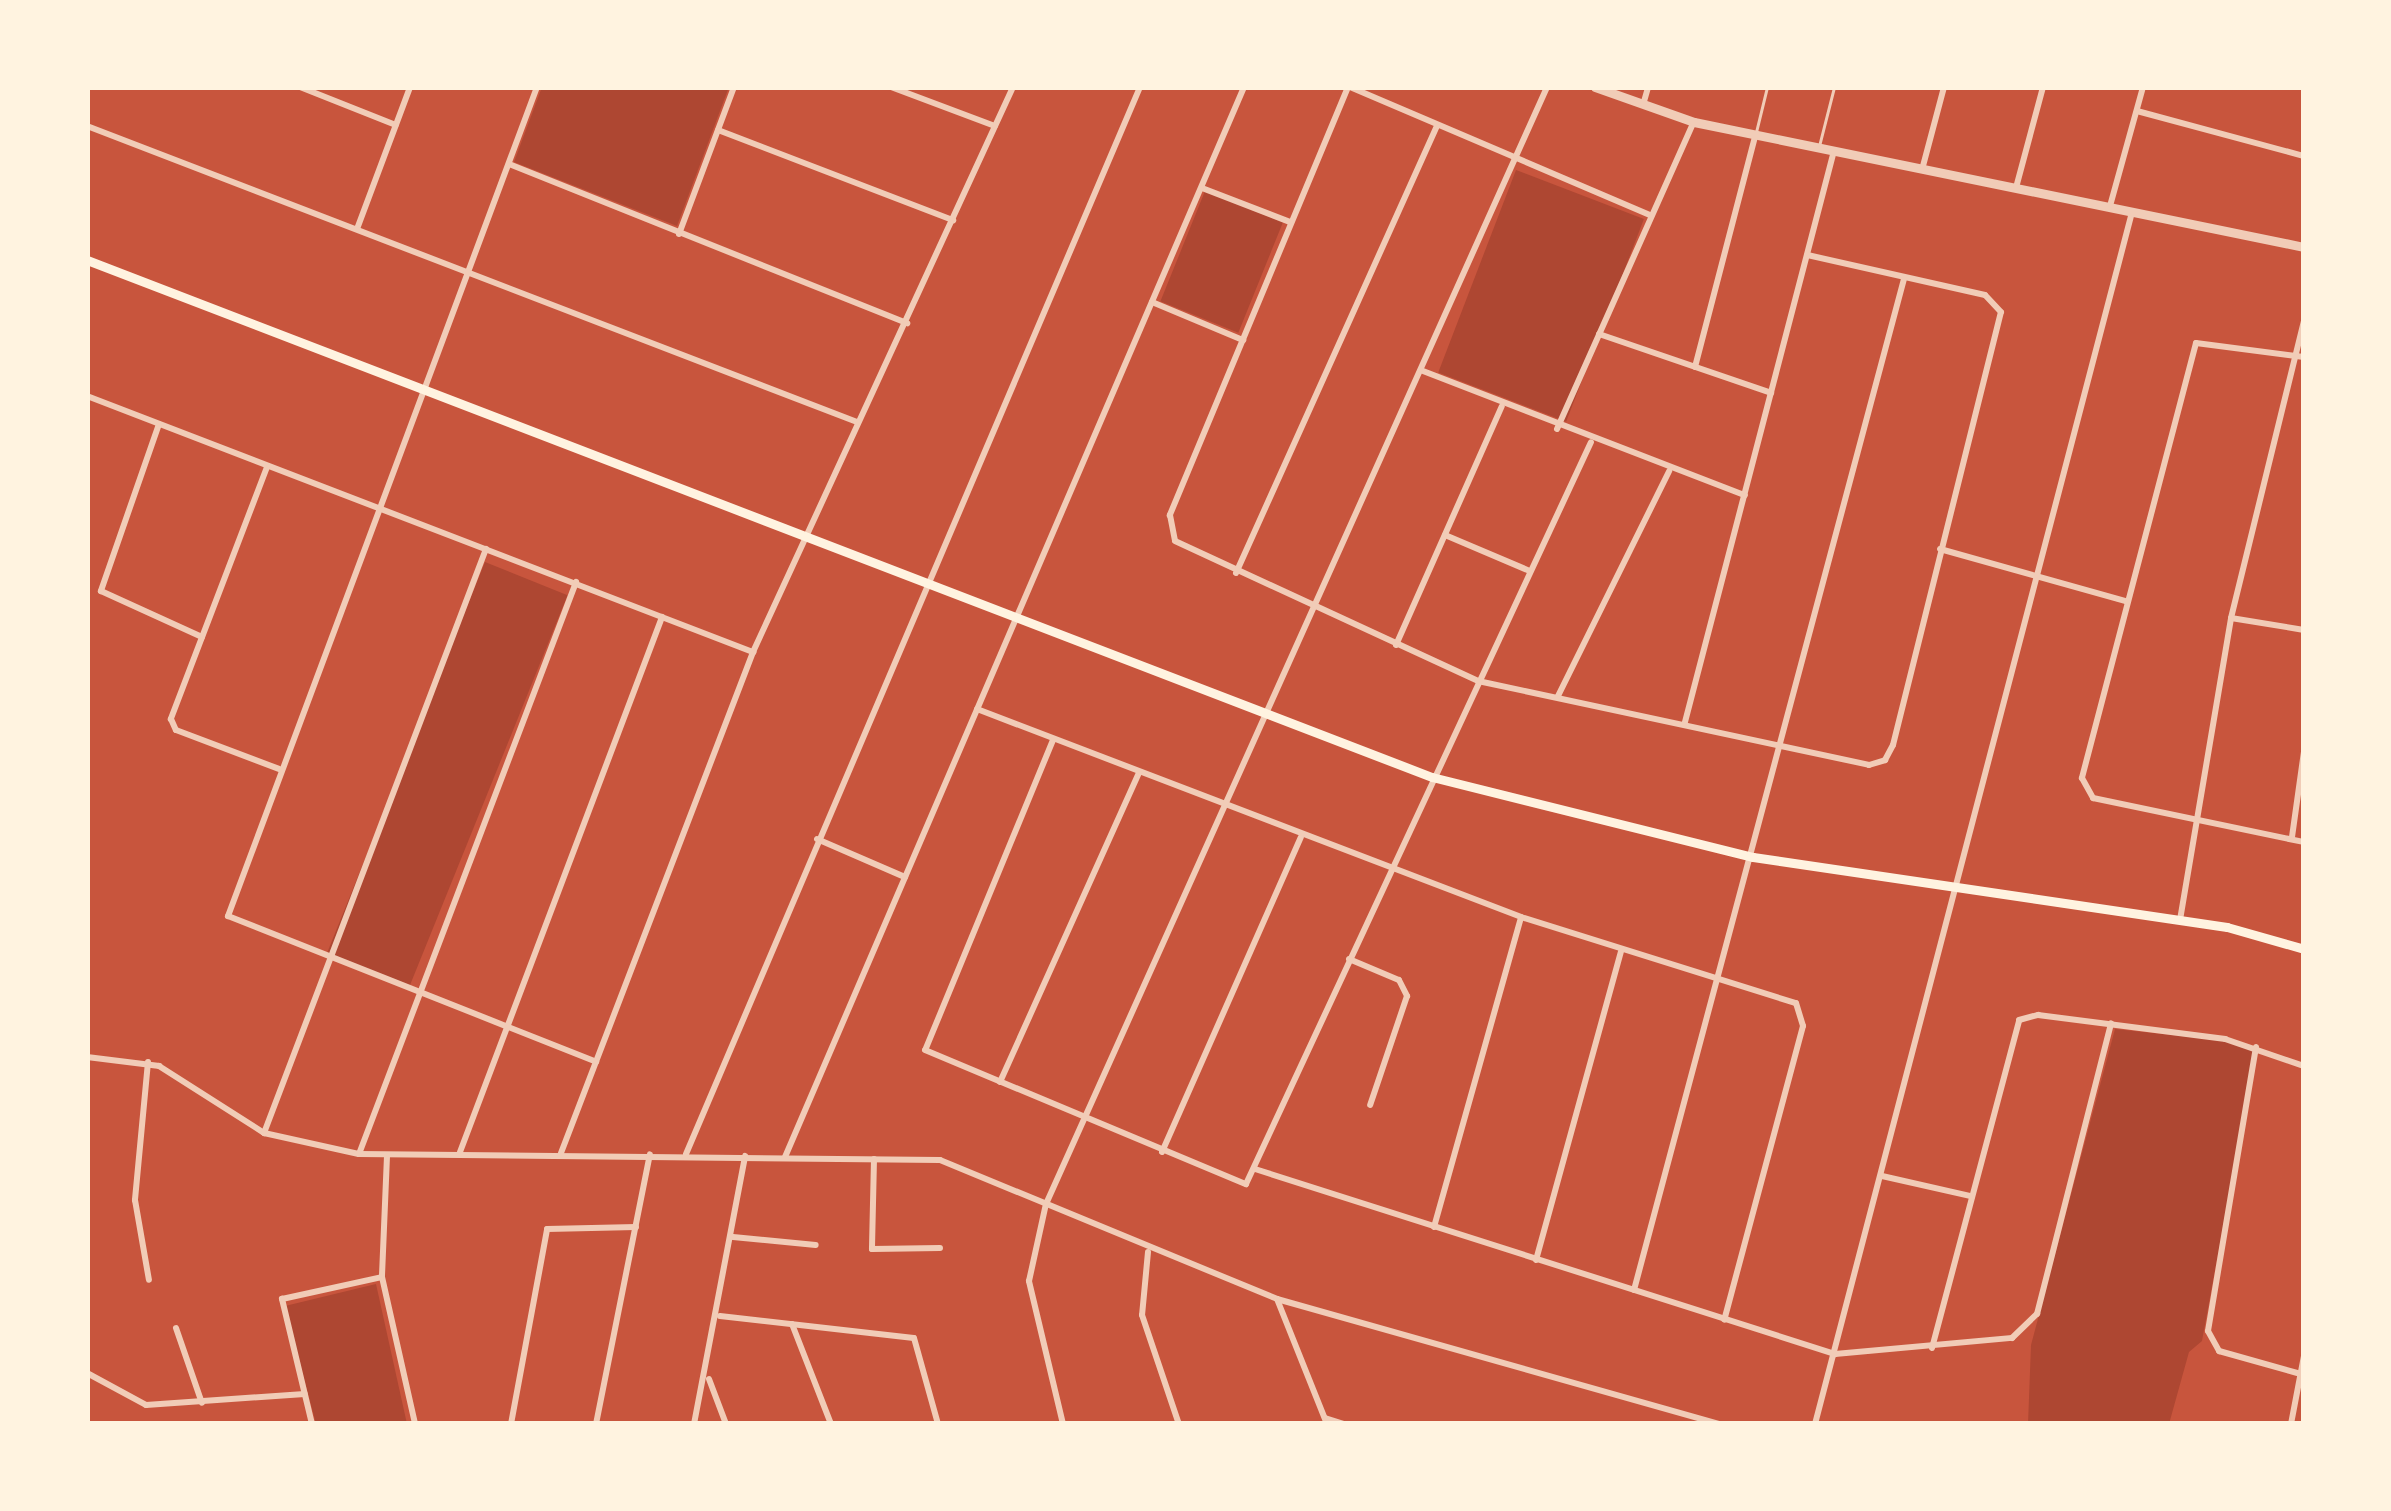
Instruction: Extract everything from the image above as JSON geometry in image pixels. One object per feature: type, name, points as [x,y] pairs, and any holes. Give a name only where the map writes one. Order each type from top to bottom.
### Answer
[{"type":"main road","points":[[87,260],[1432,777],[1753,857],[1956,892],[2180,920],[2304,949]]},
{"type":"street","points":[[301,87],[396,125]]},
{"type":"street","points":[[357,229],[410,87]]},
{"type":"street","points":[[537,87],[420,389],[228,916],[596,1062]]},
{"type":"street","points":[[679,234],[734,87]]},
{"type":"street","points":[[891,87],[995,126]]},
{"type":"street","points":[[561,1153],[753,652],[1013,87]]},
{"type":"street","points":[[686,1154],[1140,87]]},
{"type":"street","points":[[785,1157],[1244,87]]},
{"type":"street","points":[[1650,215],[1515,163],[1349,87],[1169,524],[1180,546],[1478,681],[1869,765],[1885,760],[2000,312],[1984,295],[1807,255]]},
{"type":"street","points":[[1063,1424],[1029,1281],[1046,1204],[1221,805],[1547,87]]},
{"type":"street","points":[[1594,87],[1694,122],[1755,136],[2018,184],[2304,247]]},
{"type":"street","points":[[1643,105],[1648,87]]},
{"type":"street","points":[[1923,166],[1944,87]]},
{"type":"street","points":[[2018,184],[2043,87]]},
{"type":"street","points":[[2110,206],[2144,87]]},
{"type":"street","points":[[2137,111],[2304,156]]},
{"type":"street","points":[[1557,429],[1694,122]]},
{"type":"street","points":[[87,127],[858,422]]},
{"type":"street","points":[[1236,574],[1436,127]]},
{"type":"street","points":[[718,130],[953,220]]},
{"type":"street","points":[[1695,367],[1755,136]]},
{"type":"street","points":[[1685,723],[1834,151]]},
{"type":"street","points":[[508,164],[907,323]]},
{"type":"street","points":[[1202,188],[1290,222]]},
{"type":"street","points":[[1815,1424],[2132,212]]},
{"type":"street","points":[[1634,1291],[1721,980],[1904,279]]},
{"type":"street","points":[[1152,302],[1243,340]]},
{"type":"street","points":[[2180,920],[2231,618],[2304,320]]},
{"type":"street","points":[[1599,334],[1771,393]]},
{"type":"street","points":[[2304,357],[2198,339],[2126,601],[2083,789],[2093,798],[2304,842]]},
{"type":"street","points":[[1422,371],[1557,429],[1744,495]]},
{"type":"street","points":[[87,396],[375,511],[753,652]]},
{"type":"street","points":[[1396,645],[1502,406]]},
{"type":"street","points":[[160,424],[100,591],[202,637]]},
{"type":"street","points":[[1053,740],[925,1050],[1243,1186],[1255,1169],[1389,869],[1591,442]]},
{"type":"street","points":[[267,467],[171,719],[176,730],[279,769]]},
{"type":"street","points":[[1558,696],[1669,471]]},
{"type":"street","points":[[1445,535],[1530,572]]},
{"type":"street","points":[[1940,548],[2126,601]]},
{"type":"street","points":[[264,1133],[486,549]]},
{"type":"street","points":[[359,1154],[576,583]]},
{"type":"street","points":[[460,1152],[662,617]]},
{"type":"street","points":[[2231,618],[2304,630]]},
{"type":"street","points":[[977,709],[1301,837],[1521,917],[1784,997],[1802,1012],[1724,1320]]},
{"type":"street","points":[[2292,838],[2304,752]]},
{"type":"street","points":[[1000,1083],[1139,773]]},
{"type":"street","points":[[1162,1152],[1301,837]]},
{"type":"street","points":[[817,838],[904,877]]},
{"type":"street","points":[[1434,1227],[1521,917]]},
{"type":"street","points":[[1536,1259],[1621,951]]},
{"type":"street","points":[[1348,958],[1399,980],[1407,996],[1370,1106]]},
{"type":"street","points":[[1932,1348],[2019,1020],[2111,1023],[2256,1047],[2304,1066]]},
{"type":"street","points":[[1255,1169],[1835,1354],[1932,1348],[2027,1330],[2111,1023]]},
{"type":"street","points":[[2256,1047],[2208,1331],[2219,1351],[2301,1374]]},
{"type":"street","points":[[87,1058],[148,1063],[264,1133],[359,1154],[940,1160],[1148,1252],[1277,1299],[1719,1424]]},
{"type":"street","points":[[148,1063],[136,1201],[149,1280]]},
{"type":"street","points":[[596,1424],[650,1154]]},
{"type":"street","points":[[387,1156],[382,1277],[415,1424]]},
{"type":"street","points":[[694,1424],[720,1316],[745,1156]]},
{"type":"street","points":[[874,1158],[870,1246],[940,1248]]},
{"type":"street","points":[[1882,1176],[1970,1196]]},
{"type":"street","points":[[512,1424],[548,1229],[636,1227]]},
{"type":"street","points":[[733,1237],[816,1245]]},
{"type":"street","points":[[1148,1252],[1142,1315],[1179,1424]]},
{"type":"street","points":[[312,1424],[282,1299],[382,1277]]},
{"type":"street","points":[[1277,1299],[1326,1421],[1344,1424]]},
{"type":"street","points":[[720,1316],[914,1338],[938,1424]]},
{"type":"street","points":[[792,1324],[831,1424]]},
{"type":"street","points":[[176,1328],[202,1403]]},
{"type":"street","points":[[2291,1424],[2304,1356]]},
{"type":"street","points":[[87,1373],[146,1405],[304,1394]]},
{"type":"street","points":[[708,1376],[726,1424]]},
{"type":"lane","points":[[1755,136],[1767,87]]},
{"type":"lane","points":[[1818,148],[1834,87]]},
{"type":"shaded area","points":[[542,87],[729,87],[677,226],[514,162]]},
{"type":"shaded area","points":[[1516,170],[1644,219],[1566,422],[1438,373]]},
{"type":"shaded area","points":[[1205,191],[1283,222],[1238,333],[1160,301]]},
{"type":"shaded area","points":[[485,562],[568,595],[409,987],[327,953]]},
{"type":"shaded area","points":[[2115,1029],[2228,1041],[2255,1052],[2202,1341],[2189,1352],[2169,1424],[2028,1424],[2031,1345]]},
{"type":"shaded area","points":[[376,1284],[407,1424],[316,1424],[285,1306]]}]
